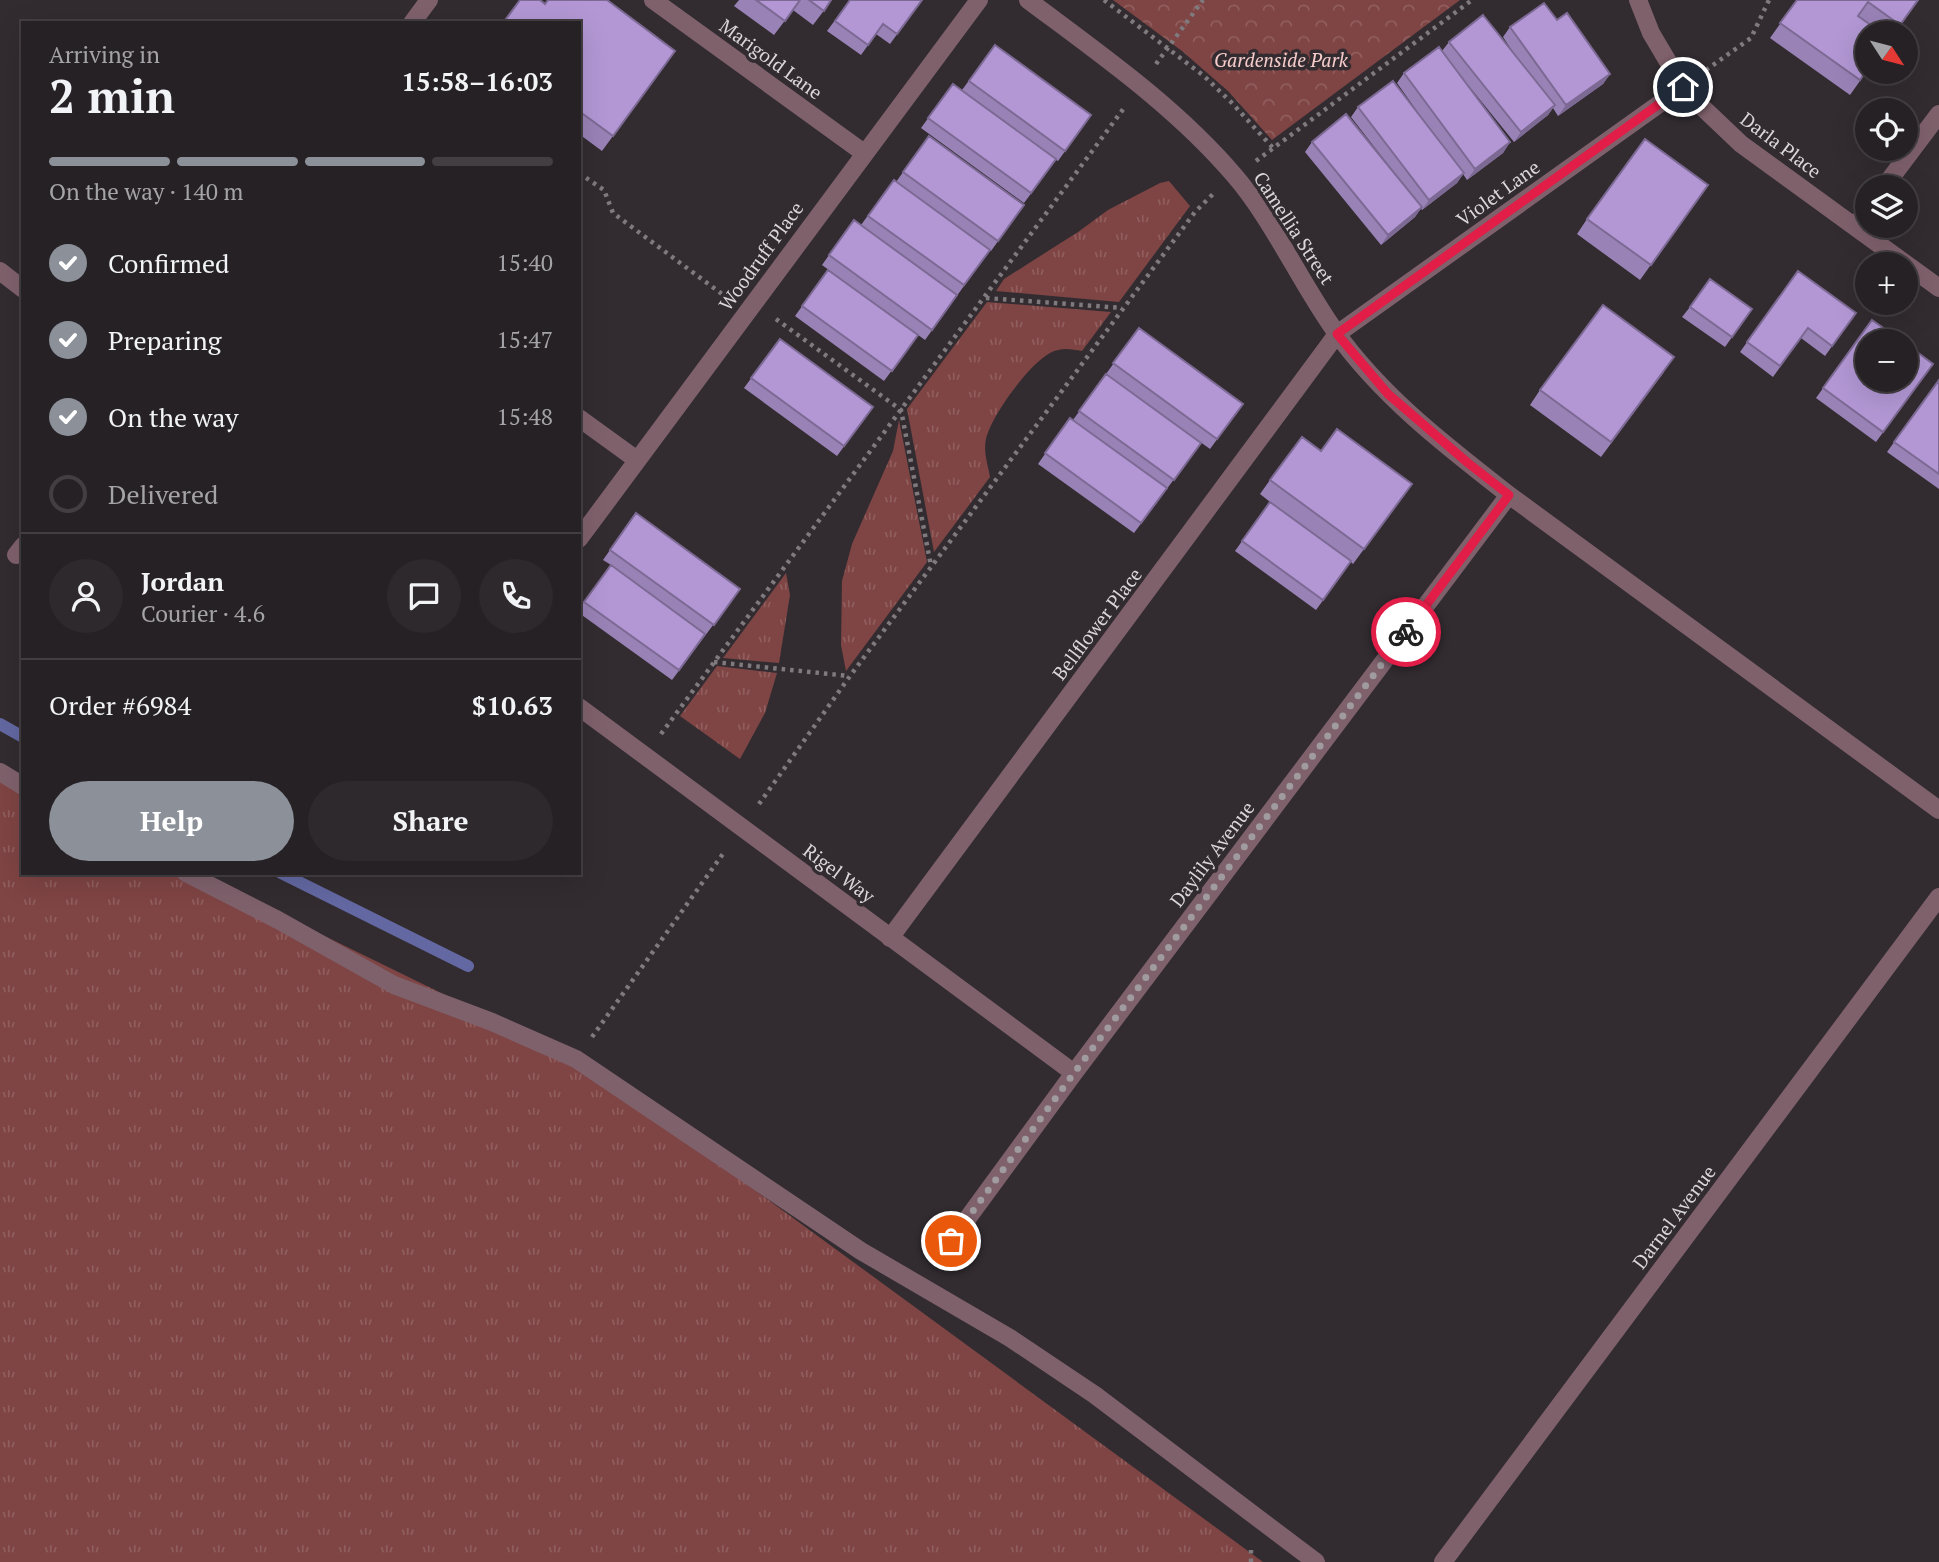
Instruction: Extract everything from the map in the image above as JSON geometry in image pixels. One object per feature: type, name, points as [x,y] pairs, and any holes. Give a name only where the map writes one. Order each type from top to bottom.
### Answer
[{"type":"street","points":[[413,21],[429,0]]},
{"type":"street","name":"Marigold Lane","points":[[653,0],[864,153]]},
{"type":"street","name":"Woodruff Place","points":[[581,536],[979,0]]},
{"type":"street","name":"Camellia Street","points":[[1028,0],[1141,85],[1199,137],[1236,177],[1337,334],[1388,394],[1509,495],[1939,810]]},
{"type":"street","name":"Darla Place","points":[[1638,0],[1651,33],[1683,87],[1741,144],[1855,227]]},
{"type":"street","name":"Violet Lane","points":[[1337,334],[1683,87]]},
{"type":"street","points":[[1893,175],[1939,114]]},
{"type":"street","name":"Darla Place","points":[[1870,238],[1939,288]]},
{"type":"street","points":[[0,271],[21,287]]},
{"type":"street","name":"Bellflower Place","points":[[890,938],[1337,334]]},
{"type":"street","points":[[581,419],[638,460]]},
{"type":"street","name":"Daylily Avenue","points":[[951,1241],[1074,1073],[1509,495]]},
{"type":"street","name":"Rigel Way","points":[[581,708],[1074,1073]]},
{"type":"street","points":[[0,772],[21,785]]},
{"type":"street","points":[[190,875],[278,919],[394,985],[492,1022],[576,1059],[861,1251],[1010,1338],[1095,1395],[1316,1562]]},
{"type":"street","name":"Darnel Avenue","points":[[1443,1562],[1939,897]]},
{"type":"path","points":[[1104,0],[1204,76],[1273,148]]},
{"type":"path","points":[[645,756],[986,298],[1203,0]]},
{"type":"path","points":[[1683,87],[1751,38],[1769,0]]},
{"type":"path","points":[[576,1059],[850,676],[1195,212],[1210,196],[1469,1]]},
{"type":"path","points":[[581,174],[604,191],[612,213],[732,302],[754,302],[901,410],[931,566]]},
{"type":"path","points":[[986,298],[1123,309]]},
{"type":"path","points":[[714,662],[850,676]]},
{"type":"green space","name":"Gardenside Park","points":[[1113,0],[1460,0],[1272,140],[1228,91],[1182,51]]},
{"type":"green space","points":[[1169,181],[1190,206],[1119,302],[996,291],[1004,279],[1108,210]]},
{"type":"green space","points":[[987,302],[1111,312],[1082,351],[1062,349],[1050,353],[1032,368],[1012,392],[995,417],[986,439],[985,454],[990,477],[934,552],[907,409]]},
{"type":"green space","points":[[899,420],[927,562],[846,671],[841,645],[842,581],[852,544],[893,451]]},
{"type":"green space","points":[[786,573],[790,595],[779,663],[723,658]]},
{"type":"green space","points":[[717,666],[777,673],[765,713],[740,759],[680,716]]},
{"type":"green space","points":[[0,777],[21,787],[21,875],[200,875],[576,1059],[1263,1562],[0,1562]]},
{"type":"building","points":[[520,0],[540,0],[545,4],[548,0],[607,0],[675,51],[613,136],[581,112],[581,21],[504,21]]},
{"type":"building","points":[[756,0],[800,0],[785,21]]},
{"type":"building","points":[[809,0],[831,0],[824,11]]},
{"type":"building","points":[[850,0],[922,0],[897,34],[883,24],[868,45],[835,21]]},
{"type":"building","points":[[1797,0],[1918,0],[1903,21],[1894,21],[1868,2],[1858,16],[1865,21],[1855,21],[1855,76],[1780,23]]},
{"type":"building","points":[[1544,3],[1557,20],[1567,13],[1610,74],[1566,105],[1510,27]]},
{"type":"building","points":[[1483,15],[1555,105],[1521,132],[1449,42]]},
{"type":"building","points":[[995,45],[1091,115],[1065,151],[969,81]]},
{"type":"building","points":[[1439,47],[1510,142],[1475,169],[1404,73]]},
{"type":"building","points":[[1393,81],[1464,173],[1429,200],[1358,107]]},
{"type":"building","points":[[953,84],[1056,159],[1031,193],[928,118]]},
{"type":"building","points":[[1346,114],[1422,207],[1388,235],[1312,142]]},
{"type":"building","points":[[929,136],[1024,205],[998,241],[903,172]]},
{"type":"building","points":[[1645,139],[1708,185],[1651,265],[1587,219]]},
{"type":"building","points":[[894,180],[990,250],[964,285],[868,216]]},
{"type":"building","points":[[854,220],[957,295],[932,330],[829,255]]},
{"type":"building","points":[[828,270],[918,335],[892,371],[802,306]]},
{"type":"building","points":[[1798,271],[1855,312],[1832,346],[1808,328],[1780,366],[1747,342]]},
{"type":"building","points":[[1710,279],[1752,309],[1732,337],[1690,307]]},
{"type":"building","points":[[1603,305],[1674,357],[1611,442],[1540,390]]},
{"type":"building","points":[[1872,320],[1885,329],[1866,329]]},
{"type":"building","points":[[1139,328],[1243,404],[1217,439],[1113,363]]},
{"type":"building","points":[[780,339],[873,407],[844,446],[751,378]]},
{"type":"building","points":[[1855,344],[1855,392],[1912,392],[1883,432],[1823,388]]},
{"type":"building","points":[[1918,353],[1933,364],[1918,384]]},
{"type":"building","points":[[1106,374],[1201,443],[1174,480],[1079,411]]},
{"type":"building","points":[[1939,380],[1939,474],[1894,442]]},
{"type":"building","points":[[1070,418],[1167,488],[1141,523],[1045,453]]},
{"type":"building","points":[[1337,429],[1412,484],[1364,549],[1270,480],[1302,437],[1321,451]]},
{"type":"building","points":[[1270,502],[1351,561],[1323,600],[1242,541]]},
{"type":"building","points":[[636,513],[740,589],[714,625],[610,550]]},
{"type":"building","points":[[611,565],[705,634],[679,670],[584,602]]},
{"type":"waterway","points":[[0,724],[21,736]]},
{"type":"waterway","points":[[285,875],[468,966]]},
{"type":"way so far","points":[[951,1241],[1406,632]]},
{"type":"route","points":[[1406,632],[1509,495],[1388,394],[1337,334],[1683,87]]}]
